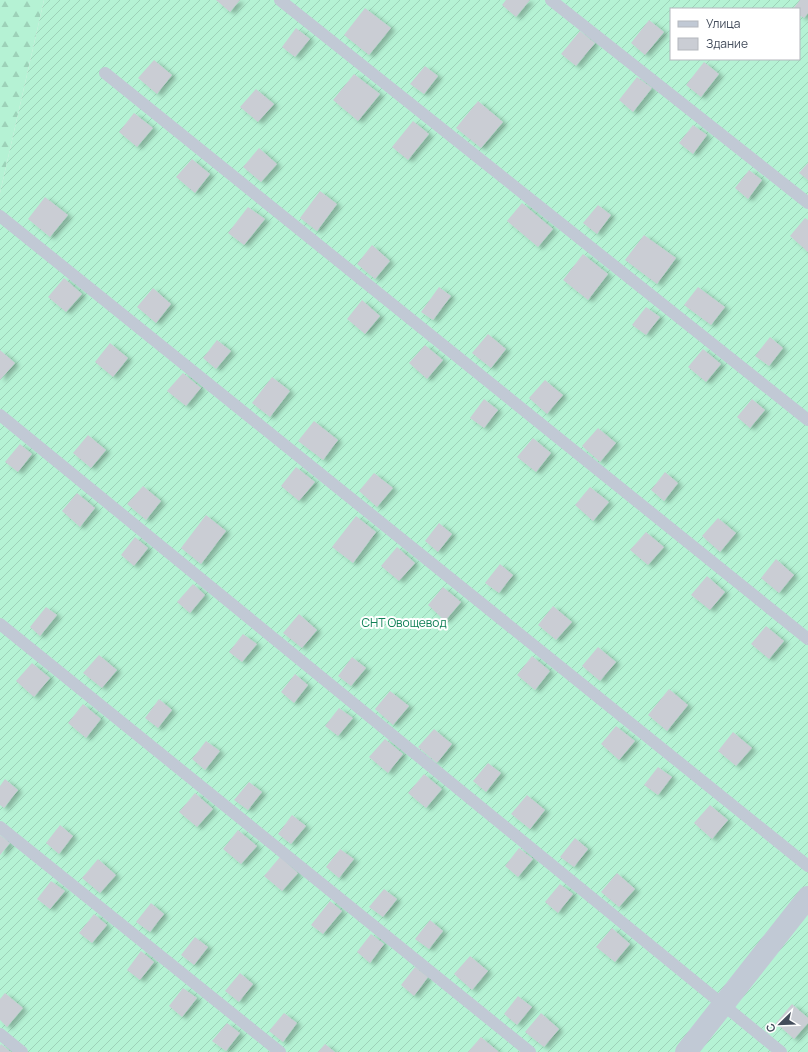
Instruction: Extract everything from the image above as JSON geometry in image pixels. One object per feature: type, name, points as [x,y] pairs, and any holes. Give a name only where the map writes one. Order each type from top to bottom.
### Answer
[{"type":"street","points":[[686,1052],[808,897]]},
{"type":"lane","points":[[280,0],[808,420]]},
{"type":"lane","points":[[551,0],[808,203]]},
{"type":"lane","points":[[105,73],[808,639]]},
{"type":"lane","points":[[0,216],[808,866]]},
{"type":"lane","points":[[0,415],[780,1052]]},
{"type":"lane","points":[[0,624],[530,1052]]},
{"type":"lane","points":[[0,827],[280,1052]]},
{"type":"lane","points":[[0,1034],[22,1052]]},
{"type":"green space","points":[[0,0],[44,0],[0,193]]},
{"type":"green space","name":"СНТ Овощевод","points":[[44,0],[808,0],[808,1052],[0,1052],[0,193]]},
{"type":"building","points":[[216,0],[240,0],[230,12]]},
{"type":"building","points":[[506,0],[530,0],[516,17],[502,5]]},
{"type":"building","points":[[800,0],[808,0],[808,13],[804,18],[800,16],[800,8],[794,8]]},
{"type":"building","points":[[365,8],[391,28],[369,55],[344,35]]},
{"type":"building","points":[[649,20],[664,32],[645,55],[631,43]]},
{"type":"building","points":[[296,28],[310,39],[295,57],[282,47]]},
{"type":"building","points":[[580,31],[595,43],[576,66],[561,54]]},
{"type":"building","points":[[154,60],[172,75],[157,94],[138,78]]},
{"type":"building","points":[[704,62],[719,74],[701,97],[686,85]]},
{"type":"building","points":[[425,66],[438,76],[424,94],[410,84]]},
{"type":"building","points":[[354,74],[380,94],[358,121],[333,100]]},
{"type":"building","points":[[637,77],[652,88],[633,112],[619,100]]},
{"type":"building","points":[[256,89],[274,104],[258,122],[240,107]]},
{"type":"building","points":[[478,101],[503,122],[481,148],[456,128]]},
{"type":"building","points":[[134,113],[153,128],[137,147],[119,132]]},
{"type":"building","points":[[413,121],[429,134],[408,160],[392,147]]},
{"type":"building","points":[[693,125],[707,135],[693,154],[679,143]]},
{"type":"building","points":[[259,148],[277,164],[261,182],[243,167]]},
{"type":"building","points":[[192,159],[210,174],[195,193],[176,177]]},
{"type":"building","points":[[808,163],[808,180],[799,173]]},
{"type":"building","points":[[749,170],[762,180],[748,199],[735,188]]},
{"type":"building","points":[[320,191],[337,204],[317,231],[300,218]]},
{"type":"building","points":[[45,197],[68,215],[50,237],[28,219]]},
{"type":"building","points":[[522,203],[553,229],[538,247],[507,221]]},
{"type":"building","points":[[598,205],[611,215],[597,234],[583,223]]},
{"type":"building","points":[[248,207],[265,219],[244,245],[228,233]]},
{"type":"building","points":[[805,218],[808,220],[808,252],[790,236]]},
{"type":"building","points":[[644,235],[676,258],[657,284],[625,260]]},
{"type":"building","points":[[372,245],[390,261],[375,279],[357,264]]},
{"type":"building","points":[[583,254],[608,274],[588,300],[563,280]]},
{"type":"building","points":[[64,278],[82,294],[66,312],[48,297]]},
{"type":"building","points":[[439,287],[451,296],[433,320],[421,312]]},
{"type":"building","points":[[698,287],[725,307],[711,325],[684,305]]},
{"type":"building","points":[[153,288],[171,304],[156,323],[137,307]]},
{"type":"building","points":[[362,300],[380,316],[365,334],[347,319]]},
{"type":"building","points":[[646,307],[660,317],[646,335],[632,325]]},
{"type":"building","points":[[488,334],[506,349],[491,368],[472,353]]},
{"type":"building","points":[[770,337],[783,348],[769,366],[755,356]]},
{"type":"building","points":[[217,340],[231,351],[216,369],[203,358]]},
{"type":"building","points":[[110,343],[128,358],[113,377],[95,362]]},
{"type":"building","points":[[425,345],[443,360],[427,379],[409,363]]},
{"type":"building","points":[[703,349],[721,364],[706,382],[688,367]]},
{"type":"building","points":[[0,350],[15,363],[0,380]]},
{"type":"building","points":[[183,373],[201,388],[186,406],[167,391]]},
{"type":"building","points":[[272,377],[290,391],[270,417],[252,403]]},
{"type":"building","points":[[545,380],[563,395],[547,414],[529,398]]},
{"type":"building","points":[[484,399],[498,410],[484,428],[470,418]]},
{"type":"building","points":[[752,399],[765,410],[750,428],[737,417]]},
{"type":"building","points":[[314,421],[338,440],[323,460],[298,441]]},
{"type":"building","points":[[598,428],[616,443],[600,462],[582,446]]},
{"type":"building","points":[[88,435],[106,450],[91,468],[73,453]]},
{"type":"building","points":[[533,438],[551,453],[536,472],[517,457]]},
{"type":"building","points":[[20,444],[32,454],[18,472],[5,462]]},
{"type":"building","points":[[296,467],[315,482],[299,501],[281,486]]},
{"type":"building","points":[[665,472],[678,483],[664,501],[651,490]]},
{"type":"building","points":[[374,473],[393,488],[377,507],[359,491]]},
{"type":"building","points":[[143,486],[161,501],[146,520],[127,504]]},
{"type":"building","points":[[590,487],[609,502],[593,521],[575,505]]},
{"type":"building","points":[[77,493],[95,508],[80,527],[62,511]]},
{"type":"building","points":[[206,515],[226,531],[201,564],[181,548]]},
{"type":"building","points":[[356,516],[376,532],[353,563],[332,547]]},
{"type":"building","points":[[718,518],[736,533],[720,552],[702,536]]},
{"type":"building","points":[[439,523],[452,534],[438,552],[425,541]]},
{"type":"building","points":[[646,532],[664,547],[648,565],[630,550]]},
{"type":"building","points":[[135,537],[148,548],[134,566],[121,555]]},
{"type":"building","points":[[397,547],[415,563],[399,581],[381,566]]},
{"type":"building","points":[[776,559],[794,575],[779,593],[761,578]]},
{"type":"building","points":[[500,564],[513,575],[499,593],[485,583]]},
{"type":"building","points":[[707,576],[725,592],[710,610],[691,595]]},
{"type":"building","points":[[193,584],[205,595],[190,613],[177,602]]},
{"type":"building","points":[[443,587],[461,602],[445,621],[428,605]]},
{"type":"building","points":[[553,606],[572,622],[556,640],[538,625]]},
{"type":"building","points":[[46,607],[57,615],[40,636],[30,627]]},
{"type":"building","points":[[299,614],[317,630],[302,648],[283,633]]},
{"type":"building","points":[[766,626],[784,641],[769,659],[751,644]]},
{"type":"building","points":[[243,634],[257,644],[242,662],[229,652]]},
{"type":"building","points":[[598,647],[616,662],[600,681],[582,666]]},
{"type":"building","points":[[99,655],[117,670],[102,688],[83,673]]},
{"type":"building","points":[[532,656],[550,671],[535,690],[517,675]]},
{"type":"building","points":[[352,657],[366,668],[351,686],[338,676]]},
{"type":"building","points":[[32,663],[50,678],[34,697],[16,681]]},
{"type":"building","points":[[295,674],[308,685],[294,703],[281,692]]},
{"type":"building","points":[[669,689],[688,705],[667,731],[648,715]]},
{"type":"building","points":[[390,691],[409,706],[393,725],[375,709]]},
{"type":"building","points":[[159,699],[172,710],[158,728],[145,718]]},
{"type":"building","points":[[83,704],[101,719],[86,738],[68,723]]},
{"type":"building","points":[[339,708],[353,718],[338,736],[325,726]]},
{"type":"building","points":[[616,726],[635,741],[619,760],[601,744]]},
{"type":"building","points":[[434,729],[452,744],[437,763],[418,747]]},
{"type":"building","points":[[733,732],[752,748],[736,766],[718,751]]},
{"type":"building","points":[[385,739],[403,754],[388,773],[369,757]]},
{"type":"building","points":[[206,741],[220,751],[205,770],[192,759]]},
{"type":"building","points":[[488,763],[501,773],[486,792],[473,781]]},
{"type":"building","points":[[658,767],[672,777],[658,795],[644,785]]},
{"type":"building","points":[[424,774],[442,789],[426,808],[408,793]]},
{"type":"building","points":[[5,779],[18,790],[4,808],[0,805],[0,786]]},
{"type":"building","points":[[249,782],[262,792],[248,810],[234,800]]},
{"type":"building","points":[[195,793],[213,809],[197,827],[179,812]]},
{"type":"building","points":[[527,795],[545,810],[530,829],[511,814]]},
{"type":"building","points":[[710,805],[728,820],[712,839],[694,823]]},
{"type":"building","points":[[292,815],[306,826],[291,844],[278,834]]},
{"type":"building","points":[[60,825],[73,836],[59,854],[46,843]]},
{"type":"building","points":[[238,830],[257,846],[241,864],[223,849]]},
{"type":"building","points":[[0,835],[10,843],[0,855]]},
{"type":"building","points":[[575,838],[588,849],[574,867],[560,857]]},
{"type":"building","points":[[519,848],[533,859],[518,877],[505,866]]},
{"type":"building","points":[[340,849],[354,859],[339,878],[326,867]]},
{"type":"building","points":[[280,857],[298,873],[282,891],[264,876]]},
{"type":"building","points":[[98,859],[116,875],[100,893],[82,878]]},
{"type":"building","points":[[617,873],[635,889],[619,907],[601,892]]},
{"type":"building","points":[[51,881],[65,891],[50,909],[37,899]]},
{"type":"building","points":[[560,884],[573,894],[558,913],[545,902]]},
{"type":"building","points":[[384,889],[397,899],[383,917],[369,907]]},
{"type":"building","points":[[330,901],[342,911],[323,934],[311,925]]},
{"type":"building","points":[[151,903],[164,914],[150,932],[136,922]]},
{"type":"building","points":[[94,914],[107,925],[92,943],[79,933]]},
{"type":"building","points":[[430,920],[443,931],[429,949],[415,939]]},
{"type":"building","points":[[612,928],[630,944],[615,962],[596,947]]},
{"type":"building","points":[[371,934],[384,944],[370,963],[357,952]]},
{"type":"building","points":[[195,937],[208,947],[194,965],[181,955]]},
{"type":"building","points":[[141,951],[154,962],[140,980],[127,970]]},
{"type":"building","points":[[470,956],[488,971],[472,990],[454,974]]},
{"type":"building","points":[[415,967],[428,977],[414,996],[401,985]]},
{"type":"building","points":[[240,973],[253,984],[239,1002],[225,991]]},
{"type":"building","points":[[183,988],[197,998],[182,1017],[169,1006]]},
{"type":"building","points":[[5,993],[23,1008],[7,1027],[0,1020],[0,999]]},
{"type":"building","points":[[518,996],[532,1007],[517,1025],[504,1014]]},
{"type":"building","points":[[792,1004],[808,1018],[808,1023],[794,1039],[776,1023]]},
{"type":"building","points":[[284,1013],[297,1023],[283,1042],[269,1031]]},
{"type":"building","points":[[541,1013],[559,1029],[544,1047],[525,1032]]},
{"type":"building","points":[[227,1023],[240,1033],[226,1051],[212,1041]]},
{"type":"building","points":[[481,1037],[499,1052],[468,1052]]},
{"type":"building","points":[[1,1044],[11,1052],[0,1052]]},
{"type":"building","points":[[325,1044],[335,1052],[318,1052]]}]
